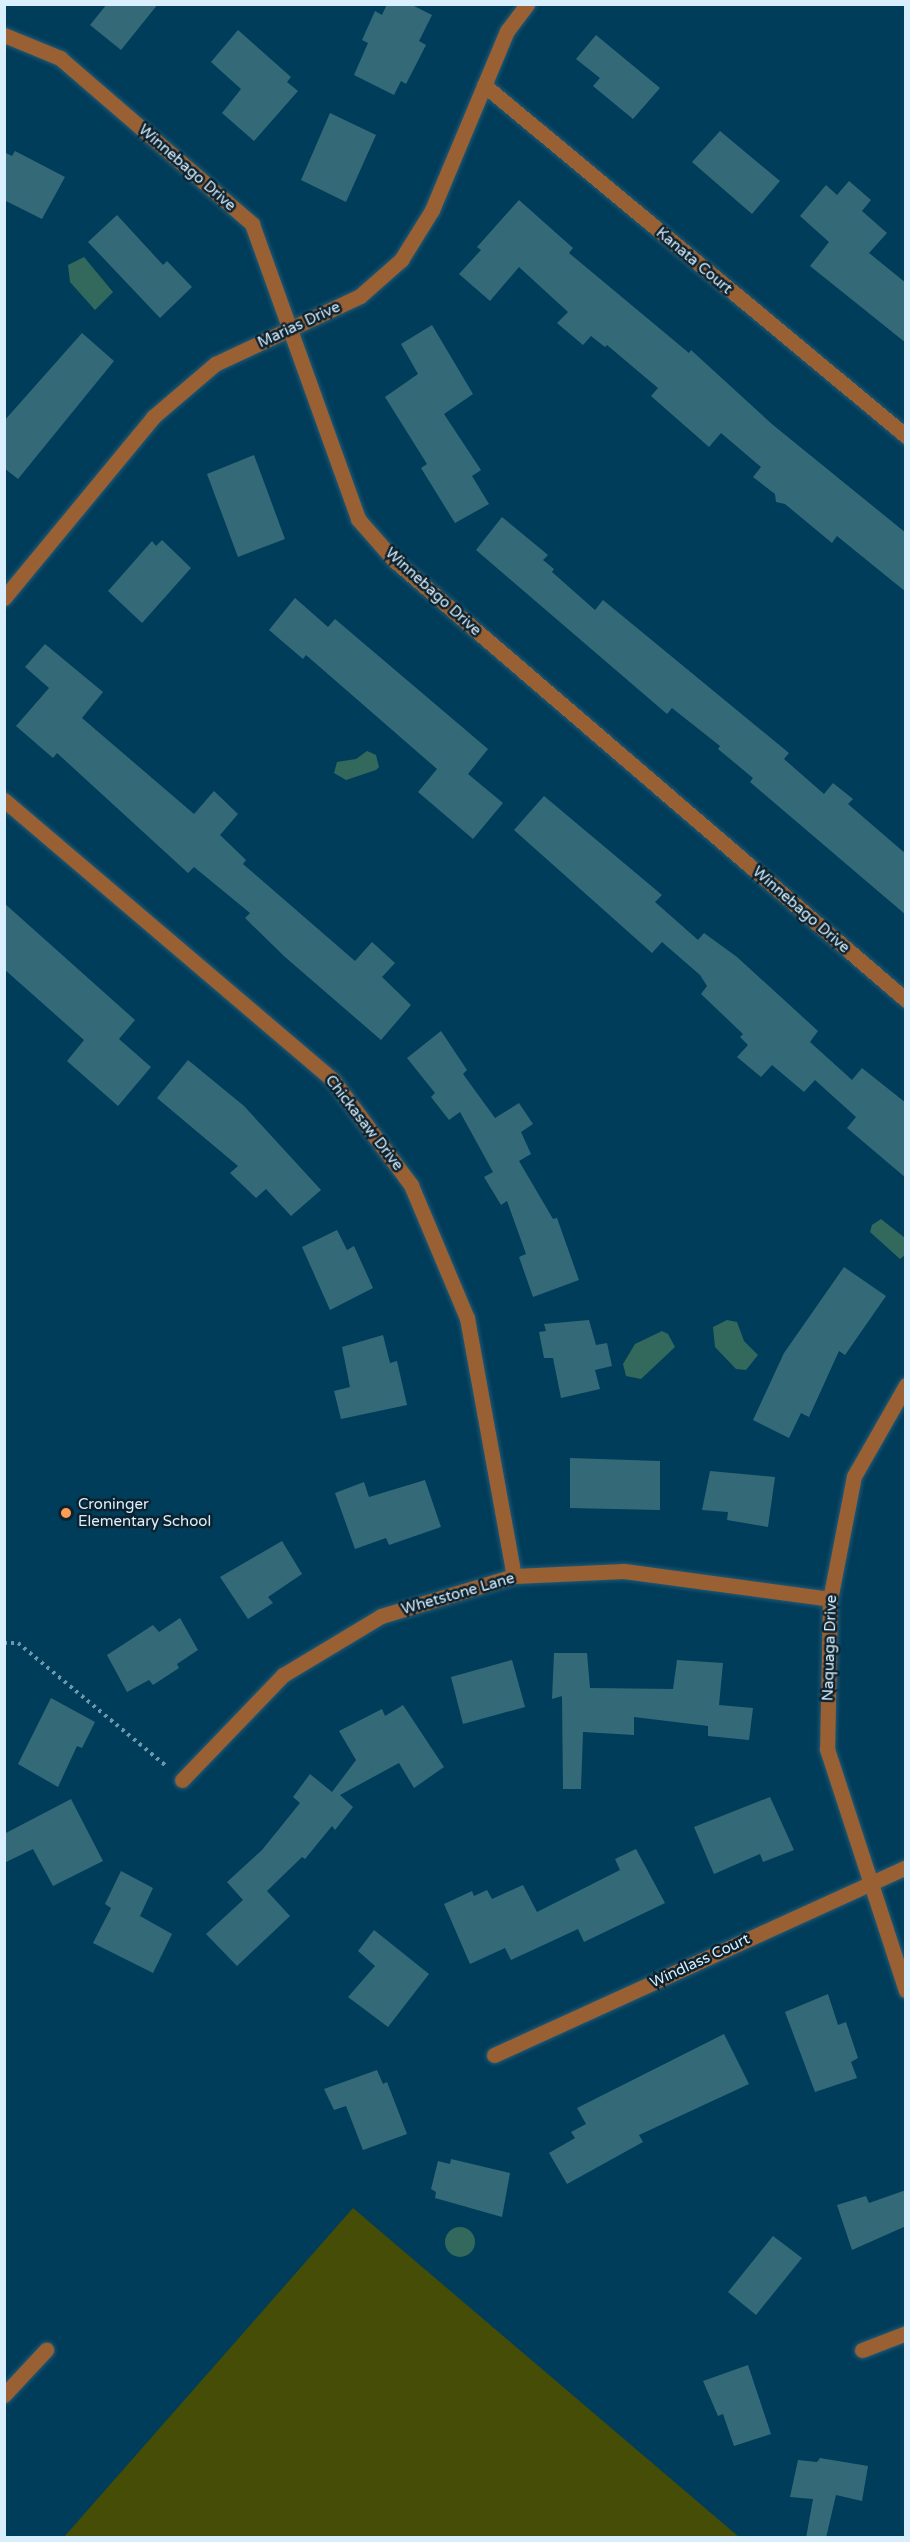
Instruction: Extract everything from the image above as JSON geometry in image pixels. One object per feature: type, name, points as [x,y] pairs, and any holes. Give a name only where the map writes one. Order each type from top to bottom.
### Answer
[{"type":"street","name":"Marias Drive","points":[[4,598],[153,417],[215,364],[360,296],[401,260],[432,210],[507,31],[526,4]]},
{"type":"street","name":"Winnebago Drive","points":[[4,35],[60,58],[252,224],[358,519],[394,560],[906,1000]]},
{"type":"street","name":"Kanata Court","points":[[484,85],[906,436]]},
{"type":"street","name":"Chickasaw Drive","points":[[4,800],[332,1079],[411,1185],[467,1318],[514,1576]]},
{"type":"street","name":"Naquaga Drive","points":[[906,1385],[854,1476],[830,1599],[827,1749],[869,1884],[906,1990]]},
{"type":"street","name":"Whetstone Lane","points":[[182,1780],[283,1675],[381,1616],[514,1576],[624,1571],[830,1599]]},
{"type":"street","name":"Windlass Court","points":[[494,2055],[906,1867]]},
{"type":"street","points":[[862,2350],[906,2333]]},
{"type":"street","points":[[4,2396],[46,2350]]},
{"type":"path","points":[[4,1643],[18,1643],[182,1780]]},
{"type":"green space","points":[[353,2208],[739,2537],[64,2537]]},
{"type":"shaded area","points":[[84,257],[113,292],[95,310],[70,282],[68,265]]},
{"type":"shaded area","points":[[367,751],[376,755],[379,767],[376,770],[346,780],[334,773],[337,762],[356,759]]},
{"type":"shaded area","points":[[881,1219],[905,1238],[905,1255],[900,1259],[870,1232],[872,1225]]},
{"type":"shaded area","points":[[727,1320],[737,1322],[744,1341],[758,1355],[746,1370],[736,1369],[715,1347],[713,1327]]},
{"type":"shaded area","points":[[662,1331],[668,1334],[675,1347],[641,1379],[626,1376],[623,1364],[635,1344]]},
{"type":"shaded area","points":[[460,2227],[471,2231],[475,2242],[471,2253],[460,2257],[449,2253],[445,2242],[449,2231]]},
{"type":"building","points":[[107,4],[158,4],[121,50],[90,25]]},
{"type":"building","points":[[387,4],[410,4],[432,15],[419,41],[426,45],[406,84],[401,81],[394,95],[354,75],[368,43],[362,40],[375,11],[382,15]]},
{"type":"building","points":[[238,30],[291,77],[287,82],[298,91],[254,141],[222,113],[241,89],[211,62]]},
{"type":"building","points":[[596,35],[660,88],[633,119],[593,86],[600,78],[576,59]]},
{"type":"building","points":[[330,113],[376,135],[346,202],[301,180]]},
{"type":"building","points":[[720,131],[780,181],[752,214],[692,162]]},
{"type":"building","points":[[15,151],[65,177],[42,219],[4,200],[4,152],[12,156]]},
{"type":"building","points":[[849,181],[871,200],[862,211],[887,233],[869,253],[906,283],[906,343],[810,266],[829,242],[800,216],[826,185],[837,195]]},
{"type":"building","points":[[519,200],[573,248],[569,253],[689,353],[691,350],[773,425],[906,533],[906,592],[837,536],[832,543],[785,504],[776,502],[775,494],[753,477],[761,467],[721,433],[709,447],[651,396],[658,388],[607,345],[605,347],[591,336],[583,345],[557,323],[568,312],[519,267],[490,301],[459,274],[481,250],[477,247]]},
{"type":"building","points":[[117,215],[163,265],[167,261],[192,287],[160,318],[88,242]]},
{"type":"building","points":[[432,325],[473,394],[444,414],[481,470],[472,476],[489,504],[455,523],[421,468],[427,464],[385,397],[418,374],[401,344]]},
{"type":"building","points":[[82,333],[114,361],[18,479],[4,468],[4,421]]},
{"type":"building","points":[[254,455],[285,539],[238,557],[207,474]]},
{"type":"building","points":[[502,517],[548,555],[543,560],[554,569],[552,572],[595,610],[603,600],[789,753],[784,759],[824,794],[833,783],[853,799],[848,804],[906,854],[906,915],[750,782],[753,778],[718,749],[720,746],[672,708],[667,714],[476,550]]},
{"type":"building","points":[[162,540],[191,568],[142,623],[108,591],[152,541],[156,546]]},
{"type":"building","points":[[295,598],[328,627],[335,619],[488,749],[468,774],[503,803],[473,839],[418,792],[437,769],[306,655],[303,659],[269,630]]},
{"type":"building","points":[[45,644],[103,692],[82,718],[194,814],[214,791],[238,814],[220,835],[246,860],[243,864],[355,961],[372,942],[395,963],[382,977],[411,1005],[381,1040],[285,957],[245,918],[250,913],[194,867],[188,873],[57,753],[53,758],[16,726],[49,688],[25,667]]},
{"type":"building","points":[[544,796],[662,895],[655,902],[698,940],[704,933],[737,957],[818,1031],[810,1042],[852,1080],[862,1068],[906,1103],[906,1178],[847,1128],[856,1117],[815,1080],[804,1092],[772,1065],[761,1077],[737,1057],[748,1045],[740,1037],[743,1034],[701,994],[707,986],[700,975],[662,942],[652,953],[514,830]]},
{"type":"building","points":[[4,903],[135,1020],[119,1039],[151,1067],[118,1106],[67,1061],[84,1040],[4,969]]},
{"type":"building","points":[[441,1031],[467,1070],[463,1074],[495,1118],[519,1103],[533,1124],[521,1132],[531,1154],[519,1161],[553,1219],[557,1218],[579,1280],[533,1297],[519,1257],[526,1254],[507,1201],[501,1205],[484,1177],[493,1172],[460,1112],[449,1120],[431,1097],[435,1093],[407,1058]]},
{"type":"building","points":[[188,1060],[244,1106],[321,1190],[291,1216],[266,1189],[256,1198],[230,1173],[238,1166],[157,1098]]},
{"type":"building","points":[[337,1230],[347,1250],[354,1246],[373,1288],[330,1310],[302,1247]]},
{"type":"building","points":[[844,1267],[886,1296],[845,1355],[839,1351],[809,1417],[801,1413],[789,1438],[753,1420],[784,1353]]},
{"type":"building","points":[[589,1320],[596,1345],[607,1343],[612,1366],[595,1370],[600,1389],[561,1398],[553,1358],[544,1358],[539,1332],[546,1331],[544,1324]]},
{"type":"building","points":[[383,1335],[390,1363],[397,1361],[407,1405],[341,1419],[334,1391],[350,1387],[342,1347]]},
{"type":"building","points":[[570,1458],[660,1461],[660,1510],[570,1508]]},
{"type":"building","points":[[710,1471],[775,1477],[768,1527],[727,1520],[728,1512],[702,1510]]},
{"type":"building","points":[[425,1480],[441,1527],[389,1545],[386,1538],[355,1549],[335,1493],[364,1482],[369,1497]]},
{"type":"building","points":[[282,1541],[302,1574],[268,1597],[273,1603],[248,1619],[220,1577]]},
{"type":"building","points":[[180,1618],[198,1650],[177,1664],[179,1668],[153,1685],[149,1680],[127,1692],[107,1655],[153,1625],[159,1632]]},
{"type":"building","points":[[554,1653],[587,1653],[590,1688],[673,1689],[677,1660],[723,1663],[719,1705],[753,1708],[749,1740],[708,1736],[708,1726],[634,1717],[634,1735],[583,1732],[581,1789],[563,1789],[562,1696],[552,1699]]},
{"type":"building","points":[[512,1660],[525,1707],[463,1724],[451,1677]]},
{"type":"building","points":[[51,1698],[95,1722],[82,1748],[77,1746],[58,1787],[18,1764]]},
{"type":"building","points":[[403,1705],[444,1767],[414,1788],[399,1763],[340,1795],[353,1807],[335,1830],[332,1826],[305,1859],[302,1857],[267,1891],[290,1916],[237,1966],[206,1934],[243,1900],[227,1882],[262,1850],[300,1803],[293,1797],[310,1774],[332,1792],[356,1760],[339,1731],[382,1709],[385,1716]]},
{"type":"building","points":[[770,1797],[794,1850],[763,1862],[760,1854],[714,1874],[694,1827]]},
{"type":"building","points":[[71,1799],[103,1861],[53,1886],[33,1849],[4,1863],[4,1834]]},
{"type":"building","points":[[636,1849],[665,1903],[584,1942],[578,1929],[511,1960],[505,1948],[470,1964],[444,1904],[472,1891],[474,1896],[487,1890],[492,1899],[523,1885],[537,1912],[620,1870],[615,1859]]},
{"type":"building","points":[[121,1871],[153,1888],[140,1916],[172,1934],[153,1973],[93,1943],[111,1908],[105,1904]]},
{"type":"building","points":[[374,1930],[429,1974],[388,2027],[348,1997],[375,1966],[358,1951]]},
{"type":"building","points":[[828,1994],[838,2025],[846,2022],[858,2058],[851,2062],[857,2078],[815,2092],[785,2012]]},
{"type":"building","points":[[724,2034],[749,2084],[639,2135],[643,2142],[567,2184],[549,2153],[575,2138],[571,2132],[586,2124],[577,2108]]},
{"type":"building","points":[[377,2070],[383,2084],[387,2082],[407,2134],[363,2150],[346,2106],[334,2110],[324,2089]]},
{"type":"building","points":[[451,2159],[510,2173],[502,2217],[435,2198],[436,2192],[431,2189],[438,2161],[450,2164]]},
{"type":"building","points":[[906,2190],[906,2226],[852,2250],[837,2205],[866,2196],[869,2203]]},
{"type":"building","points":[[773,2236],[802,2258],[756,2315],[728,2292]]},
{"type":"building","points":[[748,2365],[771,2434],[734,2446],[723,2414],[718,2416],[703,2381]]},
{"type":"building","points":[[820,2458],[868,2466],[862,2501],[836,2495],[826,2538],[806,2538],[813,2499],[790,2497],[798,2460],[817,2462]]},
{"type":"place","name":"Croninger Elementary School","points":[[66,1513]]}]
